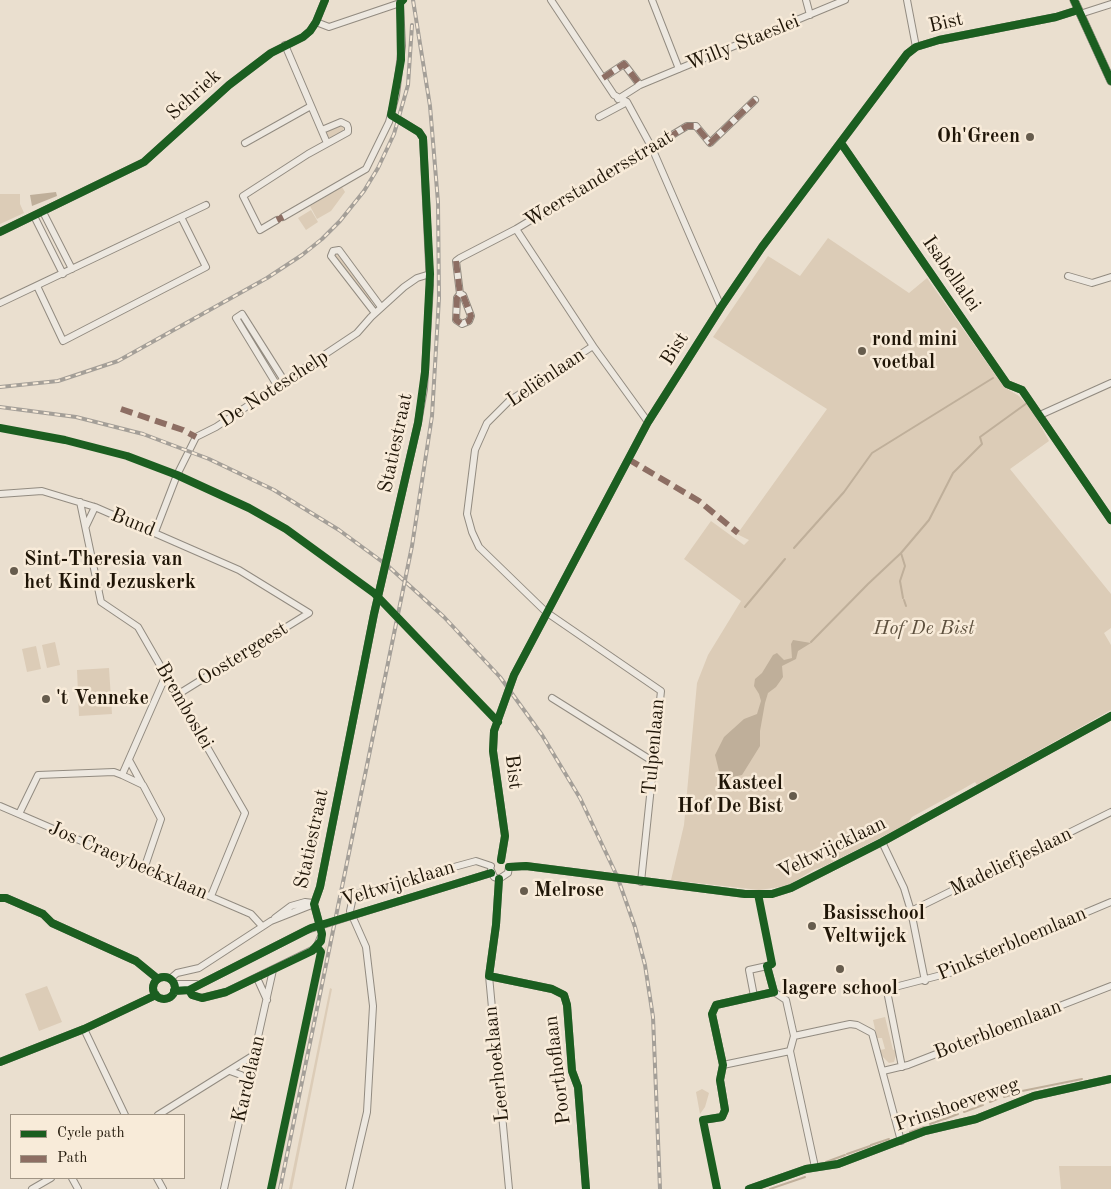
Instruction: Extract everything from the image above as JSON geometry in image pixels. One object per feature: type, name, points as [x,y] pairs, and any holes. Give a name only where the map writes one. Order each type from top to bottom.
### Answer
[{"type":"main road","points":[[1074,0],[1111,81]]},
{"type":"street","name":"Schriek","points":[[0,232],[144,162],[229,85],[265,57],[303,37],[316,22],[325,0]]},
{"type":"street","points":[[551,0],[618,99],[628,102],[652,148],[721,307]]},
{"type":"street","points":[[652,0],[679,69]]},
{"type":"street","points":[[806,0],[810,15]]},
{"type":"street","name":"Willy Staeslei","points":[[618,99],[640,85],[846,0]]},
{"type":"street","points":[[907,0],[916,47]]},
{"type":"street","points":[[316,22],[330,27],[402,1],[401,60],[391,115],[366,169],[260,230],[243,196],[327,143],[348,132],[347,125],[341,122],[322,130]]},
{"type":"street","name":"Bist","points":[[501,860],[505,836],[493,751],[494,731],[514,675],[648,422],[721,307],[900,62],[916,47],[939,40],[1111,4]]},
{"type":"street","points":[[285,45],[327,143]]},
{"type":"street","points":[[603,78],[624,64],[640,85]]},
{"type":"street","name":"Weerstandersstraat","points":[[460,294],[456,261],[516,229],[687,126],[696,126],[710,143],[755,100]]},
{"type":"street","points":[[599,117],[628,102]]},
{"type":"street","points":[[245,143],[311,106]]},
{"type":"street","name":"Statiestraat","points":[[314,904],[320,887],[370,643],[374,614],[422,405],[430,274],[422,138],[419,132],[391,115]]},
{"type":"street","name":"Isabellalei","points":[[840,144],[1007,384],[1022,390],[1111,520]]},
{"type":"street","points":[[0,303],[206,205]]},
{"type":"street","points":[[43,212],[72,269]]},
{"type":"street","points":[[34,216],[63,274]]},
{"type":"street","points":[[37,286],[63,341],[206,267],[181,217]]},
{"type":"street","points":[[516,229],[593,346],[648,422]]},
{"type":"street","points":[[375,313],[331,256],[333,251],[339,250],[382,307]]},
{"type":"street","name":"De Noteschelp","points":[[155,532],[177,475],[196,438],[278,387],[357,333],[375,313],[404,287],[417,278],[430,274]]},
{"type":"street","points":[[1068,276],[1092,283],[1111,277]]},
{"type":"street","points":[[278,387],[236,318],[242,314],[285,382]]},
{"type":"street","name":"Leliënlaan","points":[[546,612],[479,547],[472,532],[467,514],[475,450],[487,423],[509,401],[593,346]]},
{"type":"street","points":[[1040,415],[1111,384]]},
{"type":"street","name":"Bund","points":[[0,494],[42,491],[95,507],[239,570],[309,613]]},
{"type":"street","name":"Bremboslei","points":[[80,502],[101,602],[138,627],[245,813],[211,896]]},
{"type":"street","points":[[86,526],[95,507]]},
{"type":"street","name":"Tulpenlaan","points":[[546,612],[661,691],[641,882]]},
{"type":"street","name":"Oostergeest","points":[[177,695],[309,613]]},
{"type":"street","name":"Oostergeest","points":[[122,775],[166,675]]},
{"type":"street","points":[[552,698],[654,762]]},
{"type":"street","name":"Veltwijcklaan","points":[[509,867],[526,866],[745,894],[772,894],[791,888],[882,842],[1111,716]]},
{"type":"street","points":[[129,760],[161,819],[144,869]]},
{"type":"street","points":[[19,814],[38,775],[114,772],[143,785]]},
{"type":"street","name":"Jos Craeybeckxlaan","points":[[0,806],[251,914],[262,926]]},
{"type":"street","name":"Madeliefjeslaan","points":[[911,912],[1111,812]]},
{"type":"street","points":[[882,842],[904,888],[911,912],[925,981]]},
{"type":"street","points":[[491,869],[495,861],[501,860],[509,867],[508,873],[499,879]]},
{"type":"street","name":"Veltwijcklaan","points":[[349,1189],[367,1112],[373,1006],[366,947],[350,912],[353,897],[359,892],[476,861],[491,869],[499,879]]},
{"type":"street","name":"Veltwijcklaan","points":[[158,979],[162,977],[173,985],[190,990],[307,930],[491,869]]},
{"type":"street","name":"Leerhoeklaan","points":[[499,879],[496,925],[489,976],[498,1088],[503,1117],[509,1189]]},
{"type":"street","points":[[0,898],[6,898],[43,914],[52,924],[136,961],[158,979],[154,988],[156,995]]},
{"type":"street","name":"Veltwijcklaan","points":[[0,1062],[84,1029],[156,995],[167,998],[178,973],[199,968],[247,938],[291,906],[304,902],[314,904]]},
{"type":"street","name":"Pinksterbloemlaan","points":[[902,1067],[886,995],[887,991],[891,988],[925,981],[957,971],[1111,902]]},
{"type":"street","points":[[190,990],[192,995],[211,997],[257,978],[312,951],[321,941],[322,930],[314,904]]},
{"type":"street","points":[[754,996],[749,970],[767,966],[774,992],[786,1000],[794,1036],[790,1051],[815,1166]]},
{"type":"street","name":"Kardelaan","points":[[224,1189],[273,970]]},
{"type":"street","name":"Poorthoflaan","points":[[489,976],[552,989],[564,995],[567,1005],[572,1070],[578,1087],[586,1189]]},
{"type":"street","points":[[257,978],[267,1000]]},
{"type":"street","name":"Veltwijcklaan","points":[[173,985],[201,984]]},
{"type":"street","name":"Boterbloemlaan","points":[[883,1071],[902,1067],[1111,986]]},
{"type":"street","points":[[710,1119],[722,1117],[725,1110],[720,1080],[723,1065],[712,1014],[716,1005],[774,992]]},
{"type":"street","points":[[794,1036],[850,1024],[858,1025],[872,1032],[900,1138]]},
{"type":"street","points":[[84,1029],[125,1114]]},
{"type":"street","points":[[723,1065],[790,1051]]},
{"type":"street","points":[[160,1114],[254,1055]]},
{"type":"street","points":[[230,1071],[241,1075],[247,1088]]},
{"type":"street","name":"Prinshoeveweg","points":[[750,1189],[815,1166],[838,1164],[900,1138],[976,1119],[1034,1096],[1111,1079]]},
{"type":"street","points":[[32,1189],[49,1179]]},
{"type":"green space","points":[[341,124],[344,127],[343,131],[331,138],[327,137],[326,131]]},
{"type":"green space","points":[[342,187],[345,192],[331,211],[317,219],[310,206]]},
{"type":"green space","points":[[0,194],[20,194],[20,204],[24,213],[0,224]]},
{"type":"green space","points":[[311,210],[318,222],[306,230],[298,218]]},
{"type":"green space","name":"Hof De Bist","points":[[828,238],[909,293],[927,278],[1004,387],[1019,396],[1032,410],[1049,441],[1010,469],[1111,594],[1111,628],[1104,633],[1111,645],[1111,710],[977,785],[975,782],[912,817],[907,824],[823,867],[815,869],[787,886],[759,890],[671,880],[684,825],[697,683],[708,655],[741,601],[684,559],[711,521],[744,545],[749,540],[737,534],[827,409],[713,337],[768,256],[800,276]]},
{"type":"green space","points":[[337,252],[372,300],[369,302],[334,255]]},
{"type":"green space","points":[[55,642],[60,665],[47,668],[42,645]]},
{"type":"green space","points":[[36,646],[41,669],[27,672],[22,649]]},
{"type":"green space","points":[[109,668],[112,714],[79,716],[77,670]]},
{"type":"green space","points":[[327,944],[276,1189],[272,1189],[319,960]]},
{"type":"green space","points":[[47,986],[62,1022],[39,1031],[25,994]]},
{"type":"green space","points":[[330,988],[332,989],[292,1189],[289,1189]]},
{"type":"green space","points":[[885,1017],[893,1050],[896,1049],[897,1052],[894,1062],[889,1063],[882,1056],[880,1050],[885,1049],[882,1038],[877,1038],[873,1020]]},
{"type":"green space","points":[[702,1089],[709,1093],[705,1107],[700,1114],[696,1092]]},
{"type":"green space","points":[[1059,1166],[1111,1166],[1111,1189],[1061,1189]]},
{"type":"shaded area","points":[[56,192],[57,196],[32,206],[30,195]]},
{"type":"shaded area","points":[[793,640],[811,643],[798,651],[796,659],[782,666],[783,677],[776,687],[768,693],[765,703],[760,731],[760,746],[742,775],[728,778],[719,771],[715,755],[724,737],[744,719],[757,714],[761,701],[754,686],[755,679],[762,673],[773,655],[777,653],[784,660],[792,658],[791,644]]},
{"type":"waterway","points":[[794,548],[844,492],[872,453],[993,378]]},
{"type":"waterway","points":[[811,642],[901,553],[929,520],[953,473],[982,444],[980,437],[1027,403]]},
{"type":"waterway","points":[[901,553],[905,566],[900,581],[903,598]]},
{"type":"waterway","points":[[745,607],[785,559]]},
{"type":"waterway","points":[[904,600],[906,606]]},
{"type":"waterway","points":[[1022,1091],[1082,1079]]},
{"type":"waterway","points":[[1004,1097],[1021,1092]]},
{"type":"waterway","points":[[990,1102],[997,1099]]},
{"type":"waterway","points":[[964,1112],[983,1105]]},
{"type":"waterway","points":[[945,1119],[958,1114]]},
{"type":"waterway","points":[[930,1124],[944,1119]]},
{"type":"waterway","points":[[910,1132],[924,1127]]},
{"type":"waterway","points":[[871,1145],[889,1139]]},
{"type":"waterway","points":[[847,1154],[870,1146]]},
{"type":"waterway","points":[[826,1162],[845,1155]]},
{"type":"waterway","points":[[770,1189],[805,1177]]},
{"type":"railway","points":[[280,1189],[412,546],[432,416],[439,298],[438,202],[430,106],[413,0]]},
{"type":"railway","points":[[0,387],[58,381],[118,361],[267,278],[322,239],[340,221],[364,191],[378,168],[394,134],[408,85],[412,25]]},
{"type":"railway","points":[[0,407],[76,417],[143,434],[209,459],[274,490],[339,530],[388,566],[444,617],[500,677],[542,735],[580,798],[617,876],[635,927],[645,965],[653,1017],[660,1189]]},
{"type":"marked path","points":[[603,78],[624,64],[640,85]]},
{"type":"marked path","points":[[652,148],[687,126],[696,126],[710,143],[755,100]]},
{"type":"marked path","points":[[277,220],[283,217]]},
{"type":"marked path","points":[[456,261],[460,294],[457,298],[456,320],[462,324],[469,321],[471,316],[463,295],[460,294]]},
{"type":"marked path","points":[[121,409],[183,430],[196,437]]},
{"type":"marked path","points":[[628,459],[699,501],[738,533]]},
{"type":"cycle path","points":[[0,232],[144,162],[229,85],[271,53],[303,37],[310,31],[325,0]]},
{"type":"cycle path","points":[[189,990],[192,995],[202,998],[226,992],[312,951],[321,941],[322,934],[314,904],[320,887],[374,614],[418,423],[425,372],[430,274],[423,138],[419,132],[391,115],[401,60],[400,3],[403,0]]},
{"type":"cycle path","points":[[1074,0],[1111,81]]},
{"type":"cycle path","points":[[501,860],[505,836],[493,751],[494,731],[514,675],[648,422],[721,307],[762,247],[907,54],[916,47],[939,40],[1056,17],[1078,10]]},
{"type":"cycle path","points":[[841,143],[1007,384],[1022,390],[1111,520]]},
{"type":"cycle path","points":[[0,428],[65,440],[127,456],[177,475],[249,508],[286,529],[374,593],[498,722]]},
{"type":"cycle path","points":[[509,867],[526,866],[745,894],[772,894],[791,888],[882,842],[1111,716]]},
{"type":"cycle path","points":[[174,991],[189,990],[311,928],[491,873]]},
{"type":"cycle path","points":[[499,879],[496,925],[489,976],[552,989],[564,995],[567,1005],[572,1071],[578,1087],[586,1189]]},
{"type":"cycle path","points":[[717,1189],[703,1120],[722,1117],[725,1110],[720,1080],[723,1065],[712,1014],[716,1005],[774,992],[767,966],[772,964],[758,894]]},
{"type":"cycle path","points":[[0,898],[6,898],[43,914],[52,923],[136,961],[158,979]]},
{"type":"cycle path","points":[[271,1189],[321,952],[317,947]]},
{"type":"cycle path","points":[[164,977],[174,984],[175,988],[168,998],[164,999],[154,992],[153,988],[160,978],[164,977]]},
{"type":"cycle path","points":[[0,1062],[84,1029],[156,995]]},
{"type":"cycle path","points":[[749,1189],[806,1169],[838,1164],[925,1131],[976,1119],[1034,1096],[1111,1079]]},
{"type":"place","name":"Oh'Green","points":[[1030,137]]},
{"type":"place","name":"rond mini voetbal","points":[[862,351]]},
{"type":"place","name":"Sint-Theresia van het Kind Jezuskerk","points":[[14,571]]},
{"type":"place","name":"'t Venneke","points":[[46,699]]},
{"type":"place","name":"Kasteel Hof De Bist","points":[[793,796]]},
{"type":"place","name":"Melrose","points":[[524,891]]},
{"type":"place","name":"Basisschool Veltwijck","points":[[812,926]]},
{"type":"place","name":"lagere school","points":[[840,969]]}]
